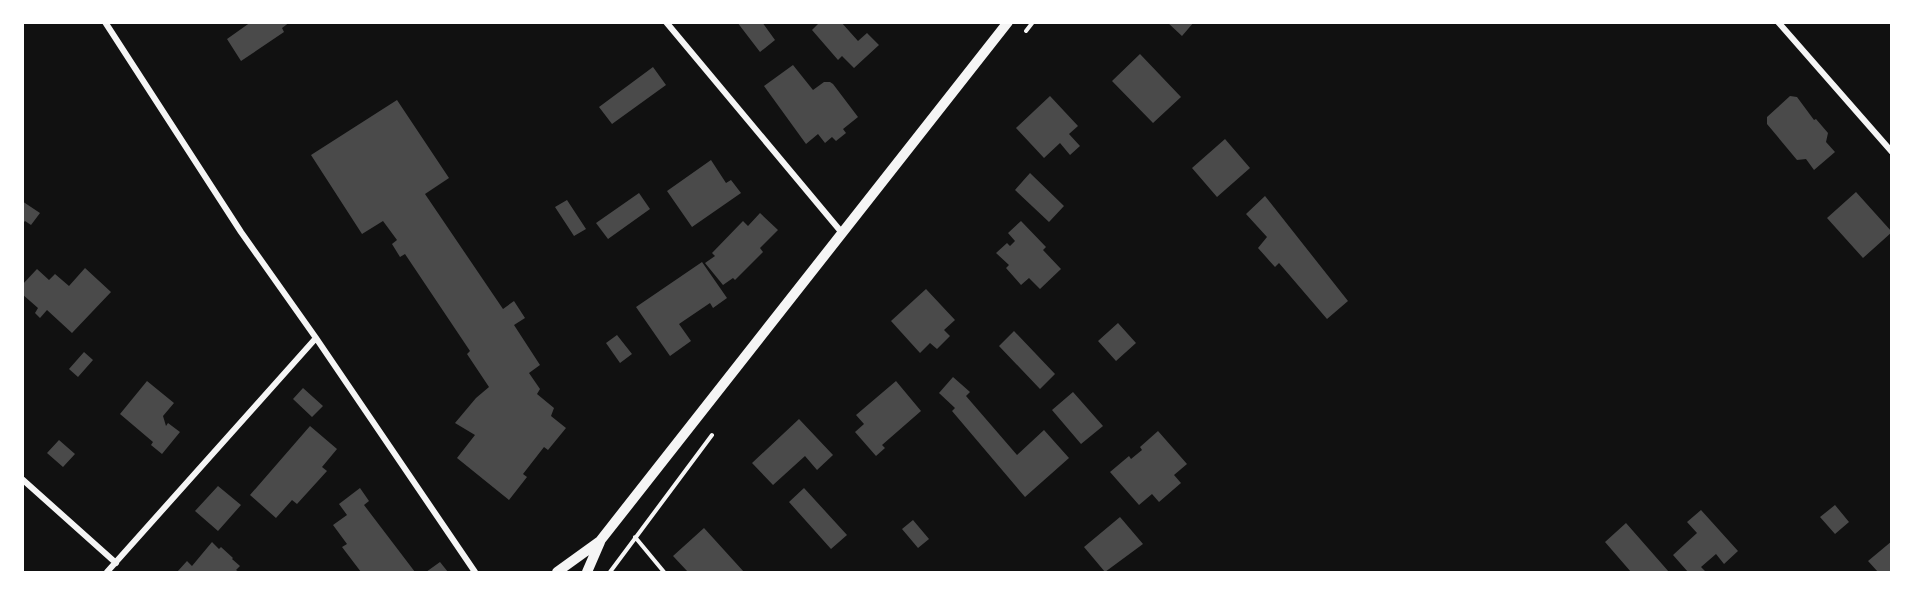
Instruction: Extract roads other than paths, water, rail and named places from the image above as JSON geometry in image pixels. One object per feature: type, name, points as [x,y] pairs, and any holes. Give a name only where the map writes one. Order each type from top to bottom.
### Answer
[{"type":"street","points":[[105,22],[241,232],[316,338],[475,573]]},
{"type":"street","points":[[666,22],[843,234]]},
{"type":"street","points":[[557,573],[600,541],[1008,22]]},
{"type":"street","points":[[1778,22],[1892,152]]},
{"type":"street","points":[[107,573],[316,338]]},
{"type":"street","points":[[22,478],[116,563]]},
{"type":"street","points":[[587,573],[600,541]]}]
